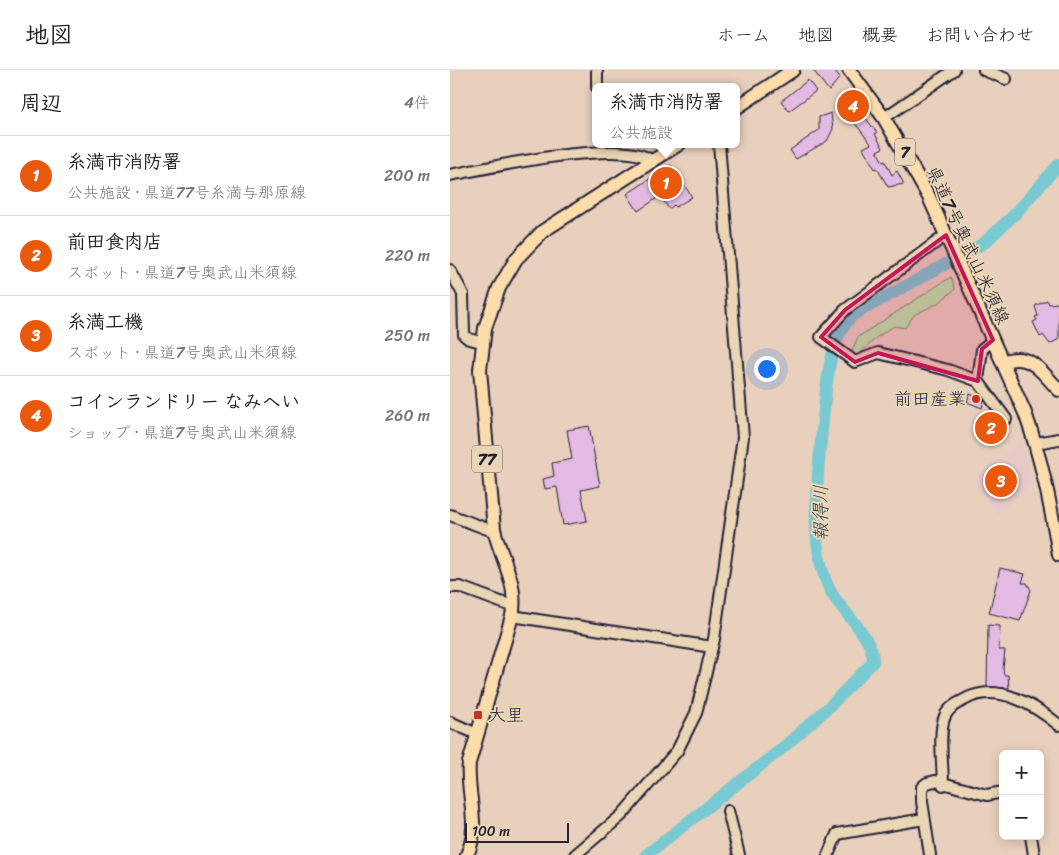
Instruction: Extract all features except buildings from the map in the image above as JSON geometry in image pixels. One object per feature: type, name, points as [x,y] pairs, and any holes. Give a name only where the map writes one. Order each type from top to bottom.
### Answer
[{"type":"main road","points":[[740,105],[793,70]]},
{"type":"main road","name":"県道7号奥武山米須線","points":[[849,70],[884,118],[910,161],[948,238],[993,340],[1036,443],[1048,489],[1059,556]]},
{"type":"main road","name":"77","points":[[467,855],[472,842],[474,826],[468,775],[477,734],[512,612],[512,581],[497,545],[494,529],[480,381],[482,342],[489,313],[499,288],[511,266],[525,248],[552,225],[673,148]]},
{"type":"main road","points":[[1002,362],[1016,358],[1028,360],[1059,390]]},
{"type":"street","points":[[597,70],[597,83]]},
{"type":"street","points":[[884,118],[954,70]]},
{"type":"street","points":[[984,70],[1006,79]]},
{"type":"street","points":[[450,175],[596,148],[633,153],[652,161]]},
{"type":"street","points":[[575,855],[622,815],[677,750],[696,712],[712,647],[743,437],[719,148]]},
{"type":"street","points":[[948,238],[845,310],[821,337],[855,362],[878,353],[948,370],[978,381],[1006,419]]},
{"type":"street","points":[[450,270],[463,294],[464,334],[469,339],[482,342]]},
{"type":"street","points":[[978,381],[982,349],[993,340]]},
{"type":"street","points":[[1036,443],[1059,439]]},
{"type":"street","points":[[450,515],[490,530],[494,529]]},
{"type":"street","points":[[450,587],[460,588],[512,612],[712,647]]},
{"type":"street","points":[[943,785],[942,738],[945,716],[954,705],[967,698],[986,692],[1019,699],[1036,707],[1059,725]]},
{"type":"street","points":[[450,722],[477,734]]},
{"type":"street","points":[[930,855],[924,819],[922,787],[927,782],[935,781],[943,785],[988,795],[999,793]]},
{"type":"street","points":[[728,811],[739,855]]},
{"type":"street","points":[[828,855],[837,834],[924,819]]},
{"type":"street","points":[[1032,840],[1034,855]]},
{"type":"highlighted area","points":[[946,235],[993,340],[982,349],[978,381],[878,353],[855,362],[821,337],[845,310]]},
{"type":"shaded area","points":[[1021,441],[1033,484],[997,513],[974,486],[979,474]]},
{"type":"green space","points":[[951,277],[955,289],[940,302],[914,315],[905,328],[894,326],[877,337],[856,357],[850,355],[858,337]]},
{"type":"waterway","name":"報得川","points":[[646,855],[779,751],[829,707],[873,662],[872,651],[867,641],[837,601],[826,581],[820,562],[816,535],[817,492],[826,385],[832,354],[844,326],[853,315],[984,243],[1015,214],[1059,164]]},
{"type":"place","name":"コインランドリー なみへい","points":[[853,106]]},
{"type":"place","name":"糸満市消防署","points":[[666,183]]},
{"type":"place","name":"前田産業","points":[[976,399]]},
{"type":"place","name":"前田食肉店","points":[[991,428]]},
{"type":"place","name":"糸満工機","points":[[1001,481]]},
{"type":"place","name":"大里","points":[[478,715]]}]
